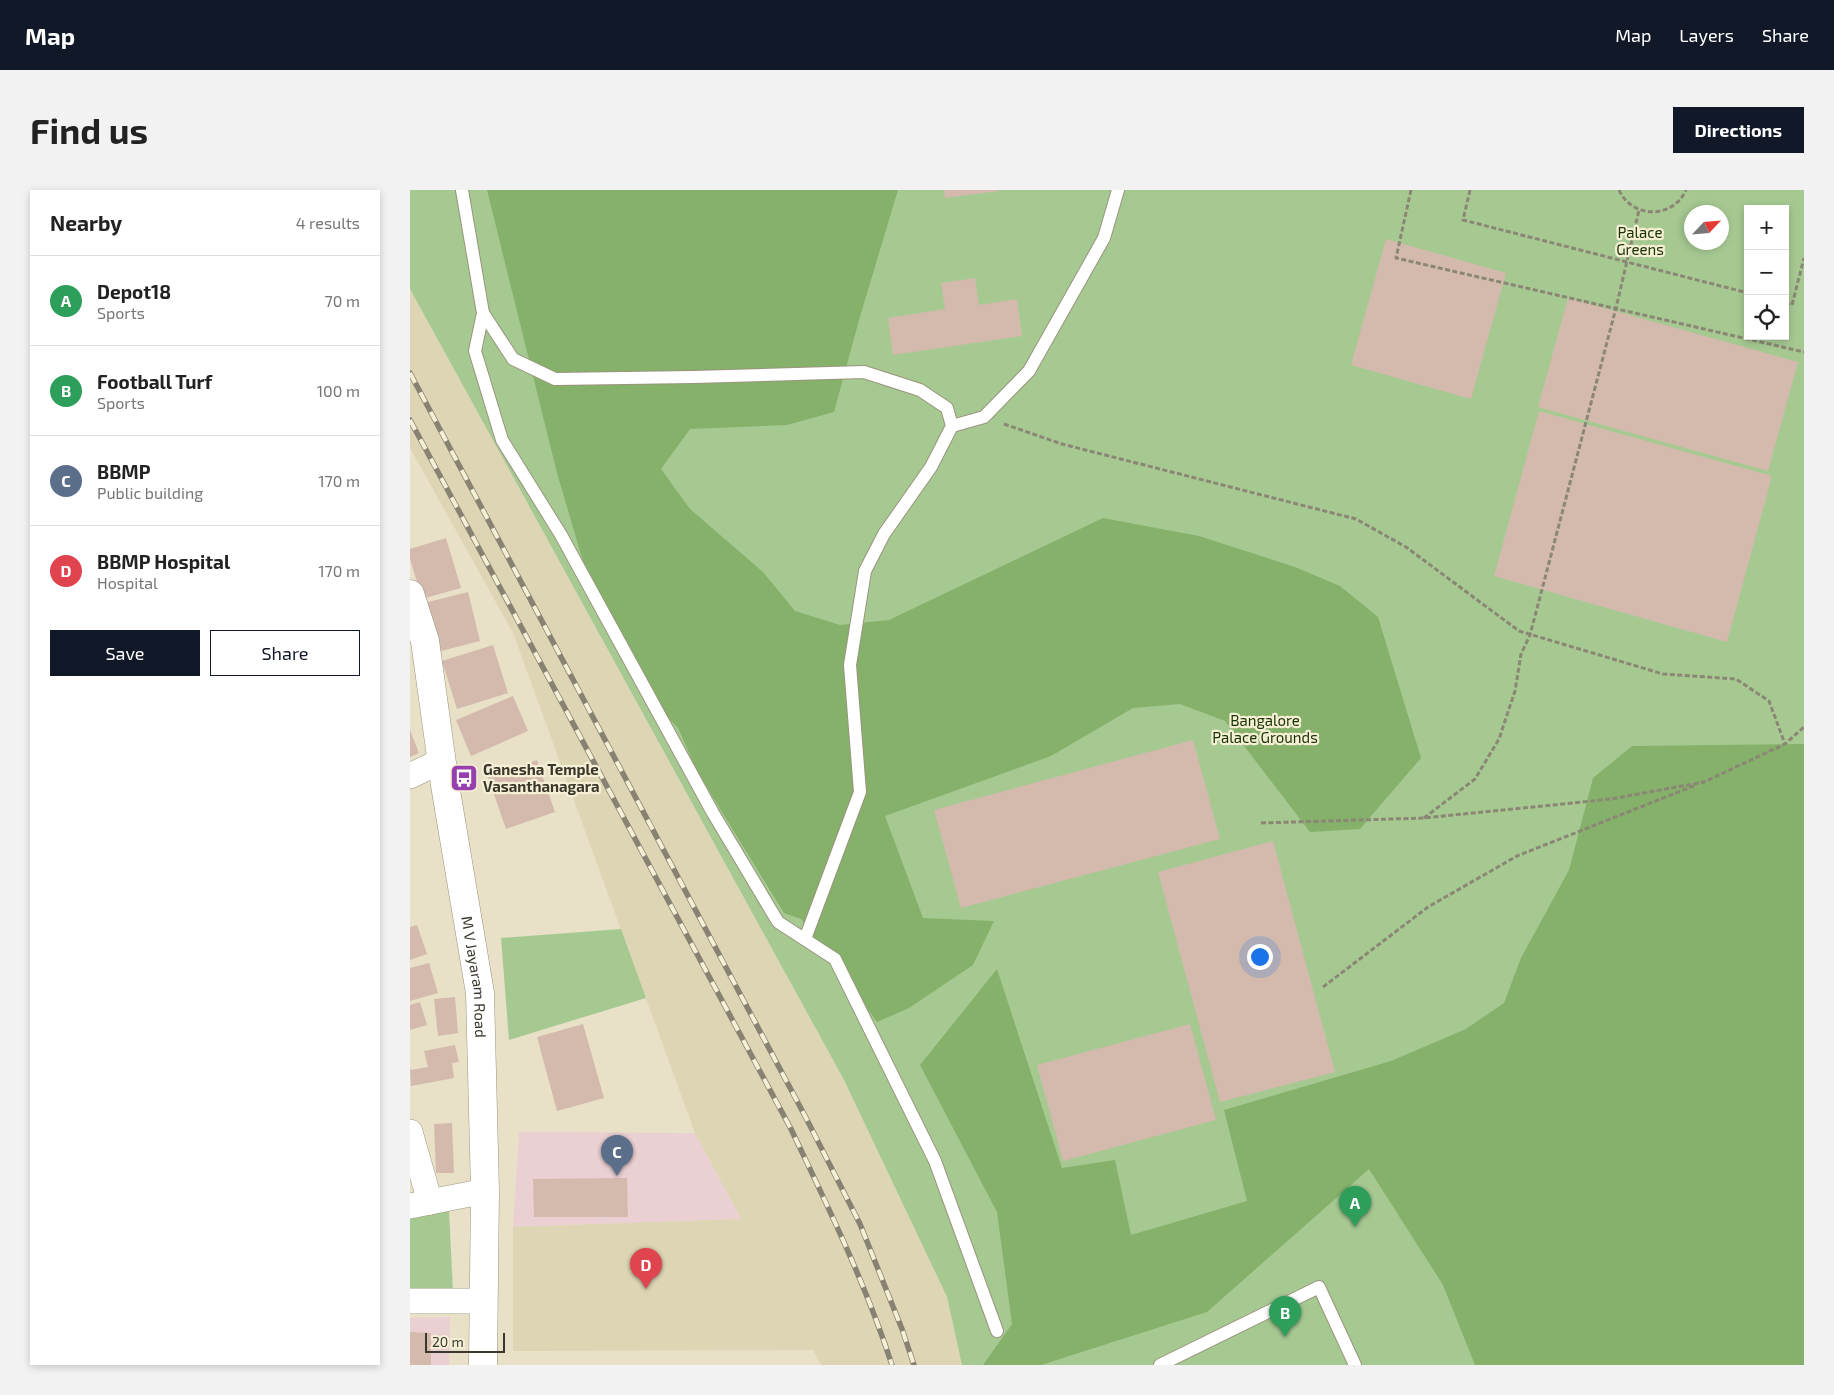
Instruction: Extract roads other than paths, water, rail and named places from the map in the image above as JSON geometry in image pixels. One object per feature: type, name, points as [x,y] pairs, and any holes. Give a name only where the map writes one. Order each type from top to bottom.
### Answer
[{"type":"street","name":"M V Jayaram Road","points":[[410,594],[441,761],[480,993],[485,1191],[483,1365]]},
{"type":"street","points":[[410,776],[441,761]]},
{"type":"street","points":[[410,1132],[420,1204],[485,1191]]},
{"type":"street","points":[[410,1301],[484,1301]]},
{"type":"lane","points":[[462,190],[484,313],[513,359],[555,379],[864,372],[920,390],[947,408],[952,426],[931,467],[884,534],[865,571],[850,664],[860,792],[804,939]]},
{"type":"lane","points":[[952,426],[984,417],[1029,372],[1104,238],[1118,190]]},
{"type":"lane","points":[[484,313],[475,351],[502,440],[561,535],[714,813],[778,922],[835,959],[931,1152],[998,1331]]},
{"type":"lane","points":[[1160,1365],[1319,1287],[1354,1365]]},
{"type":"railway","points":[[410,373],[805,1116],[860,1224],[902,1329],[914,1365]]},
{"type":"railway","points":[[410,420],[791,1129],[858,1274],[892,1365]]},
{"type":"place","name":"Ganesha Temple Vasanthanagara","points":[[464,778]]},
{"type":"place","name":"BBMP","points":[[617,1176]]},
{"type":"place","name":"Depot18","points":[[1355,1227]]},
{"type":"place","name":"BBMP Hospital","points":[[646,1289]]},
{"type":"place","name":"Football Turf","points":[[1285,1337]]},
{"type":"park label","name":"Palace Greens","points":[[1640,240]]},
{"type":"park label","name":"Bangalore Palace Grounds","points":[[1265,728]]}]
